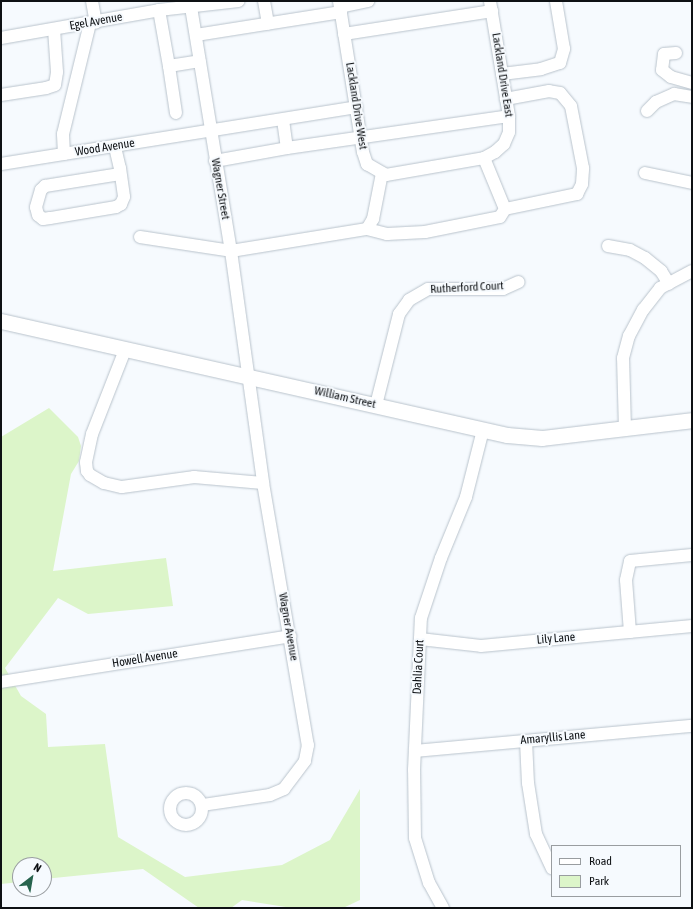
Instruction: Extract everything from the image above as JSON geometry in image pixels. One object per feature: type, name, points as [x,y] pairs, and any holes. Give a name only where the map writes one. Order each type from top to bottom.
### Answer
[{"type":"main road","name":"William Street","points":[[1,321],[483,430],[542,438],[692,420]]},
{"type":"street","points":[[64,154],[63,134],[93,23],[92,1]]},
{"type":"street","name":"Egel Avenue","points":[[1,38],[93,23],[191,4],[238,1]]},
{"type":"street","points":[[264,1],[268,24]]},
{"type":"street","points":[[196,35],[268,24],[368,1]]},
{"type":"street","points":[[502,74],[541,69],[560,63],[564,49],[556,1]]},
{"type":"street","name":"Wagner Street","points":[[191,4],[209,131],[231,251],[249,376]]},
{"type":"street","points":[[344,34],[491,6]]},
{"type":"street","name":"Lackland Drive East","points":[[382,173],[434,168],[484,158],[495,152],[504,144],[509,132],[509,116],[491,6]]},
{"type":"street","name":"Lackland Drive West","points":[[340,7],[360,137],[367,164],[382,173]]},
{"type":"street","points":[[159,10],[176,113]]},
{"type":"street","points":[[1,95],[46,88],[55,85],[57,72],[54,29]]},
{"type":"street","points":[[676,54],[664,54],[662,70],[671,78],[692,83]]},
{"type":"street","points":[[169,66],[200,61]]},
{"type":"street","points":[[140,237],[231,251],[367,229],[388,234],[425,232],[500,217],[505,209],[577,194],[582,184],[583,168],[570,106],[560,93],[549,91],[506,99]]},
{"type":"street","points":[[647,111],[656,102],[674,94],[692,98]]},
{"type":"street","name":"Wood Avenue","points":[[1,164],[115,147],[356,107]]},
{"type":"street","points":[[215,161],[287,148],[509,116]]},
{"type":"street","points":[[283,120],[287,148]]},
{"type":"street","points":[[115,147],[117,175],[123,188],[123,201],[116,207],[43,218],[38,215],[36,207],[40,190],[45,186],[117,175]]},
{"type":"street","points":[[484,158],[505,209]]},
{"type":"street","points":[[367,229],[373,219],[382,173]]},
{"type":"street","points":[[644,173],[692,183]]},
{"type":"street","points":[[608,246],[630,250],[645,258],[660,271],[669,284]]},
{"type":"street","points":[[624,429],[623,358],[629,336],[660,288],[692,271]]},
{"type":"street","name":"Rutherford Court","points":[[376,405],[399,314],[409,300],[428,289],[503,289],[519,282]]},
{"type":"street","points":[[125,350],[92,434],[87,455],[87,471],[104,483],[122,486],[194,477],[262,483]]},
{"type":"street","name":"Wagner Avenue","points":[[202,805],[277,792],[295,778],[305,761],[308,745],[262,483],[249,376]]},
{"type":"street","name":"Dahlia Court","points":[[443,908],[429,883],[415,838],[415,751],[421,618],[441,558],[466,497],[483,430]]},
{"type":"street","points":[[630,632],[626,580],[630,561],[692,555]]},
{"type":"street","name":"Lily Lane","points":[[420,639],[481,646],[692,626]]},
{"type":"street","name":"Howell Avenue","points":[[1,682],[290,636]]},
{"type":"street","name":"Amaryllis Lane","points":[[415,751],[692,726]]},
{"type":"street","points":[[526,741],[528,782],[536,834],[551,866]]},
{"type":"green space","points":[[49,408],[78,437],[81,446],[79,461],[71,474],[53,571],[166,558],[173,606],[88,614],[58,598],[5,668],[21,696],[46,714],[48,747],[105,744],[118,837],[185,877],[282,865],[330,840],[360,789],[360,900],[343,908],[292,908],[242,900],[231,908],[199,908],[143,869],[52,878],[52,857],[12,857],[12,883],[1,884],[1,437]]}]
